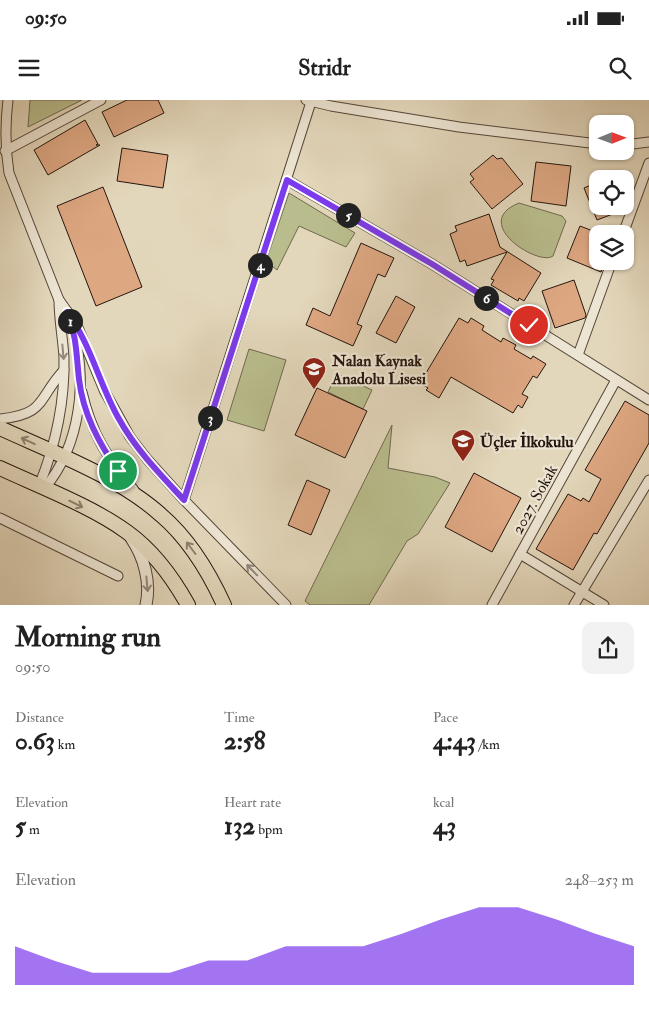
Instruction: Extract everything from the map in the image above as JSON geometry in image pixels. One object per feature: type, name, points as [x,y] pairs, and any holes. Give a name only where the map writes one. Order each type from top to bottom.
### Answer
[{"type":"main road","points":[[0,428],[106,478],[161,514],[201,561],[224,605]]},
{"type":"main road","points":[[0,468],[109,520],[127,532],[144,546],[158,562],[188,605]]},
{"type":"street","points":[[8,100],[5,122],[5,151],[9,172],[59,300],[77,325],[104,390],[122,425],[147,459],[184,500],[286,605]]},
{"type":"street","points":[[5,151],[101,100]]},
{"type":"street","points":[[184,500],[287,180],[308,101],[459,127],[589,143]]},
{"type":"street","points":[[634,144],[649,142]]},
{"type":"street","points":[[626,225],[649,163]]},
{"type":"street","points":[[287,180],[432,264],[649,400]]},
{"type":"street","points":[[578,355],[609,270]]},
{"type":"street","points":[[42,488],[56,475],[59,456],[64,370],[59,300]]},
{"type":"street","points":[[42,488],[75,427],[79,379],[76,343],[67,312]]},
{"type":"street","points":[[0,419],[25,415],[38,406],[56,378],[64,370]]},
{"type":"street","points":[[79,379],[91,426],[99,444],[118,471],[144,502]]},
{"type":"street","name":"2027. Sokak","points":[[492,605],[616,380]]},
{"type":"street","points":[[574,605],[649,480]]},
{"type":"street","points":[[0,518],[118,576]]},
{"type":"street","points":[[127,532],[136,544],[146,570],[148,590],[146,605]]},
{"type":"street","points":[[520,554],[604,605]]},
{"type":"green space","points":[[30,100],[82,100],[28,127]]},
{"type":"green space","points":[[289,193],[355,233],[346,247],[299,226],[277,270],[266,261]]},
{"type":"green space","points":[[519,203],[562,216],[566,221],[553,256],[545,258],[523,249],[512,241],[504,231],[501,221],[506,211]]},
{"type":"green space","points":[[249,349],[286,360],[264,431],[227,420]]},
{"type":"green space","points":[[337,374],[372,390],[363,409],[328,392]]},
{"type":"green space","points":[[392,425],[388,468],[435,477],[450,483],[418,534],[407,541],[369,605],[310,605],[305,601]]},
{"type":"building","points":[[127,100],[158,100],[164,113],[114,137],[102,112]]},
{"type":"building","points":[[85,120],[98,144],[96,145],[100,145],[48,175],[34,150]]},
{"type":"building","points":[[122,148],[168,155],[163,188],[117,181]]},
{"type":"building","points":[[493,155],[497,159],[502,158],[523,184],[492,209],[470,182],[474,179],[470,174]]},
{"type":"building","points":[[536,162],[571,166],[566,206],[531,201]]},
{"type":"building","points":[[589,186],[589,200],[584,188]]},
{"type":"building","points":[[103,187],[142,287],[96,306],[57,206]]},
{"type":"building","points":[[489,214],[500,247],[541,273],[524,301],[519,298],[518,301],[491,285],[494,280],[491,279],[507,252],[467,266],[465,260],[460,262],[450,234],[457,231],[455,226]]},
{"type":"building","points":[[595,215],[610,215],[597,220]]},
{"type":"building","points":[[580,226],[589,230],[589,267],[567,258]]},
{"type":"building","points":[[361,243],[394,258],[385,277],[378,274],[357,324],[362,326],[353,346],[306,325],[313,308],[330,316]]},
{"type":"building","points":[[574,280],[586,315],[585,318],[555,328],[542,291]]},
{"type":"building","points":[[396,296],[415,307],[396,343],[376,333]]},
{"type":"building","points":[[459,318],[468,323],[471,318],[484,326],[482,330],[501,342],[503,338],[516,345],[514,349],[531,359],[533,356],[546,364],[537,378],[533,376],[522,394],[528,397],[522,408],[518,405],[513,413],[451,377],[439,398],[426,390],[428,388],[420,383]]},
{"type":"building","points":[[317,388],[367,411],[345,458],[295,435]]},
{"type":"building","points":[[625,401],[649,415],[649,443],[597,534],[594,533],[573,570],[536,549],[568,494],[581,501],[583,498],[589,502],[601,479],[585,470]]},
{"type":"building","points":[[474,473],[521,498],[492,552],[445,527]]},
{"type":"building","points":[[307,480],[330,490],[311,535],[288,525]]},
{"type":"place","name":"Nalan Kaynak Anadolu Lisesi","points":[[314,390]]},
{"type":"place","name":"Üçler İlkokulu","points":[[463,462]]},
{"type":"route","points":[[118,471],[99,444],[91,426],[79,379],[76,343],[67,312],[77,325],[104,390],[130,437],[184,500],[287,180],[432,264],[529,325]]}]
